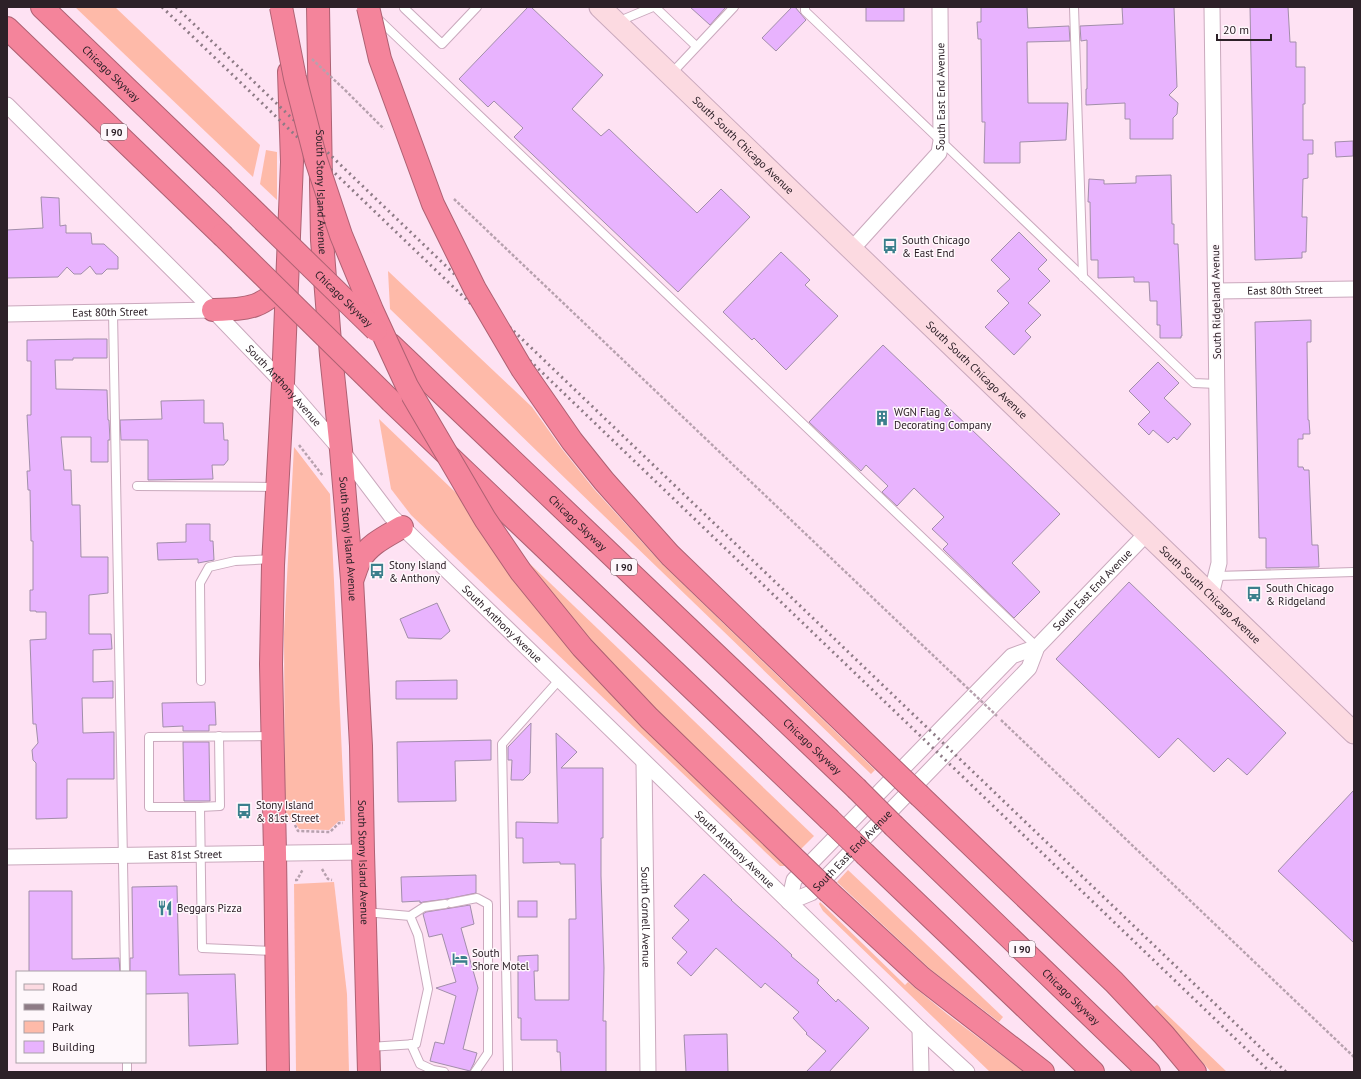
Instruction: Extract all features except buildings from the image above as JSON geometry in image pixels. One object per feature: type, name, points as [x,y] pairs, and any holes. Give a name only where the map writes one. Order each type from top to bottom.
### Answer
[{"type":"highway","name":"Chicago Skyway","points":[[42,7],[391,345],[856,788],[1149,1072]]},
{"type":"highway","points":[[282,7],[295,78],[316,160],[341,235],[372,310],[407,386],[484,519],[521,572],[582,648],[649,718],[830,892],[922,978],[1043,1072]]},
{"type":"highway","points":[[278,1072],[271,664],[274,559],[288,279],[292,162],[288,7]]},
{"type":"highway","name":"South Stony Island Avenue","points":[[318,7],[322,240],[331,356],[352,580],[361,746],[369,1072]]},
{"type":"highway","points":[[367,7],[380,59],[433,204],[479,296],[522,370],[572,441],[604,481],[670,554],[1114,982],[1195,1072]]},
{"type":"highway","name":"I 90","points":[[7,28],[392,401],[1093,1072]]},
{"type":"highway","points":[[213,310],[240,310],[258,305],[277,293],[288,279]]},
{"type":"highway","points":[[352,580],[359,561],[367,550],[380,540],[402,527]]},
{"type":"main road","name":"South South Chicago Avenue","points":[[600,7],[1147,533],[1214,586],[1354,733]]},
{"type":"street","name":"South East End Avenue","points":[[852,249],[939,153],[941,141],[940,7]]},
{"type":"street","name":"South Ridgeland Avenue","points":[[1212,7],[1219,564],[1214,586]]},
{"type":"street","name":"South Anthony Avenue","points":[[7,106],[213,310],[283,383],[341,450],[391,516],[920,1029],[967,1072]]},
{"type":"street","name":"East 80th Street","points":[[1216,290],[1354,288]]},
{"type":"street","name":"East 80th Street","points":[[7,314],[213,310]]},
{"type":"street","name":"South East End Avenue","points":[[789,902],[811,893],[822,882],[1028,668],[1037,647],[1147,533]]},
{"type":"street","name":"South East End Avenue","points":[[789,902],[794,880],[1012,656],[1037,647]]},
{"type":"street","name":"South Cornell Avenue","points":[[644,762],[648,1072]]},
{"type":"street","name":"East 81st Street","points":[[7,857],[363,852]]},
{"type":"street","points":[[920,1029],[921,1072]]},
{"type":"lane","points":[[367,7],[1037,647]]},
{"type":"lane","points":[[405,7],[404,8],[442,44],[477,7]]},
{"type":"lane","points":[[616,23],[654,7],[696,46]]},
{"type":"lane","points":[[671,75],[696,46],[734,7]]},
{"type":"lane","points":[[805,7],[805,11],[1194,383],[1217,384]]},
{"type":"lane","points":[[1074,7],[1083,277]]},
{"type":"lane","points":[[113,312],[125,971]]},
{"type":"lane","points":[[137,486],[278,488]]},
{"type":"lane","points":[[201,681],[200,582],[209,567],[235,561],[274,559]]},
{"type":"lane","points":[[1214,586],[1354,572]]},
{"type":"lane","points":[[508,1072],[502,744],[560,679]]},
{"type":"lane","points":[[219,736],[220,806],[149,807],[149,737],[219,736],[272,736]]},
{"type":"lane","points":[[200,807],[202,948],[276,950]]},
{"type":"lane","points":[[364,912],[410,916],[424,907],[477,898],[488,904],[488,1053],[475,1072]]},
{"type":"lane","points":[[368,1047],[416,1044],[428,989],[418,935],[410,916]]},
{"type":"lane","points":[[411,1044],[420,1064],[433,1070],[444,1072]]},
{"type":"path","points":[[345,90],[388,134]]},
{"type":"path","points":[[449,194],[1354,1057]]},
{"type":"path","points":[[299,445],[323,476]]},
{"type":"path","points":[[294,822],[298,831],[330,832],[340,823],[347,824]]},
{"type":"path","points":[[290,880],[297,880],[302,869],[308,869]]},
{"type":"path","points":[[315,869],[321,869],[328,879],[332,880]]},
{"type":"green space","points":[[75,7],[115,7],[260,145],[253,177]]},
{"type":"green space","points":[[266,150],[277,152],[277,200],[260,184]]},
{"type":"green space","points":[[388,271],[532,407],[562,449],[594,489],[661,563],[875,770],[871,774],[390,309]]},
{"type":"green space","points":[[379,419],[814,836],[784,866],[780,866],[411,515],[391,489]]},
{"type":"green space","points":[[294,447],[330,494],[345,821],[339,821],[329,830],[299,829],[294,820],[291,820],[290,817],[285,816],[284,633]]},
{"type":"green space","points":[[848,870],[1003,1017],[999,1022],[930,969],[837,882]]},
{"type":"green space","points":[[334,882],[347,994],[349,1072],[296,1072],[294,884]]},
{"type":"green space","points":[[820,902],[905,985],[908,982],[947,1014],[1024,1072],[990,1072],[823,911],[819,904]]},
{"type":"green space","points":[[1157,1005],[1227,1072],[1211,1072],[1154,1007]]},
{"type":"railway","points":[[162,7],[1270,1072]]},
{"type":"railway","points":[[176,7],[1286,1072]]},
{"type":"place","name":"South Chicago & East End","points":[[890,246]]},
{"type":"place","name":"WGN Flag & Decorating Company","points":[[882,418]]},
{"type":"place","name":"Stony Island & Anthony","points":[[377,571]]},
{"type":"place","name":"South Chicago & Ridgeland","points":[[1254,594]]},
{"type":"place","name":"Stony Island & 81st Street","points":[[244,811]]},
{"type":"place","name":"Beggars Pizza","points":[[165,908]]},
{"type":"place","name":"South Shore Motel","points":[[460,959]]}]
